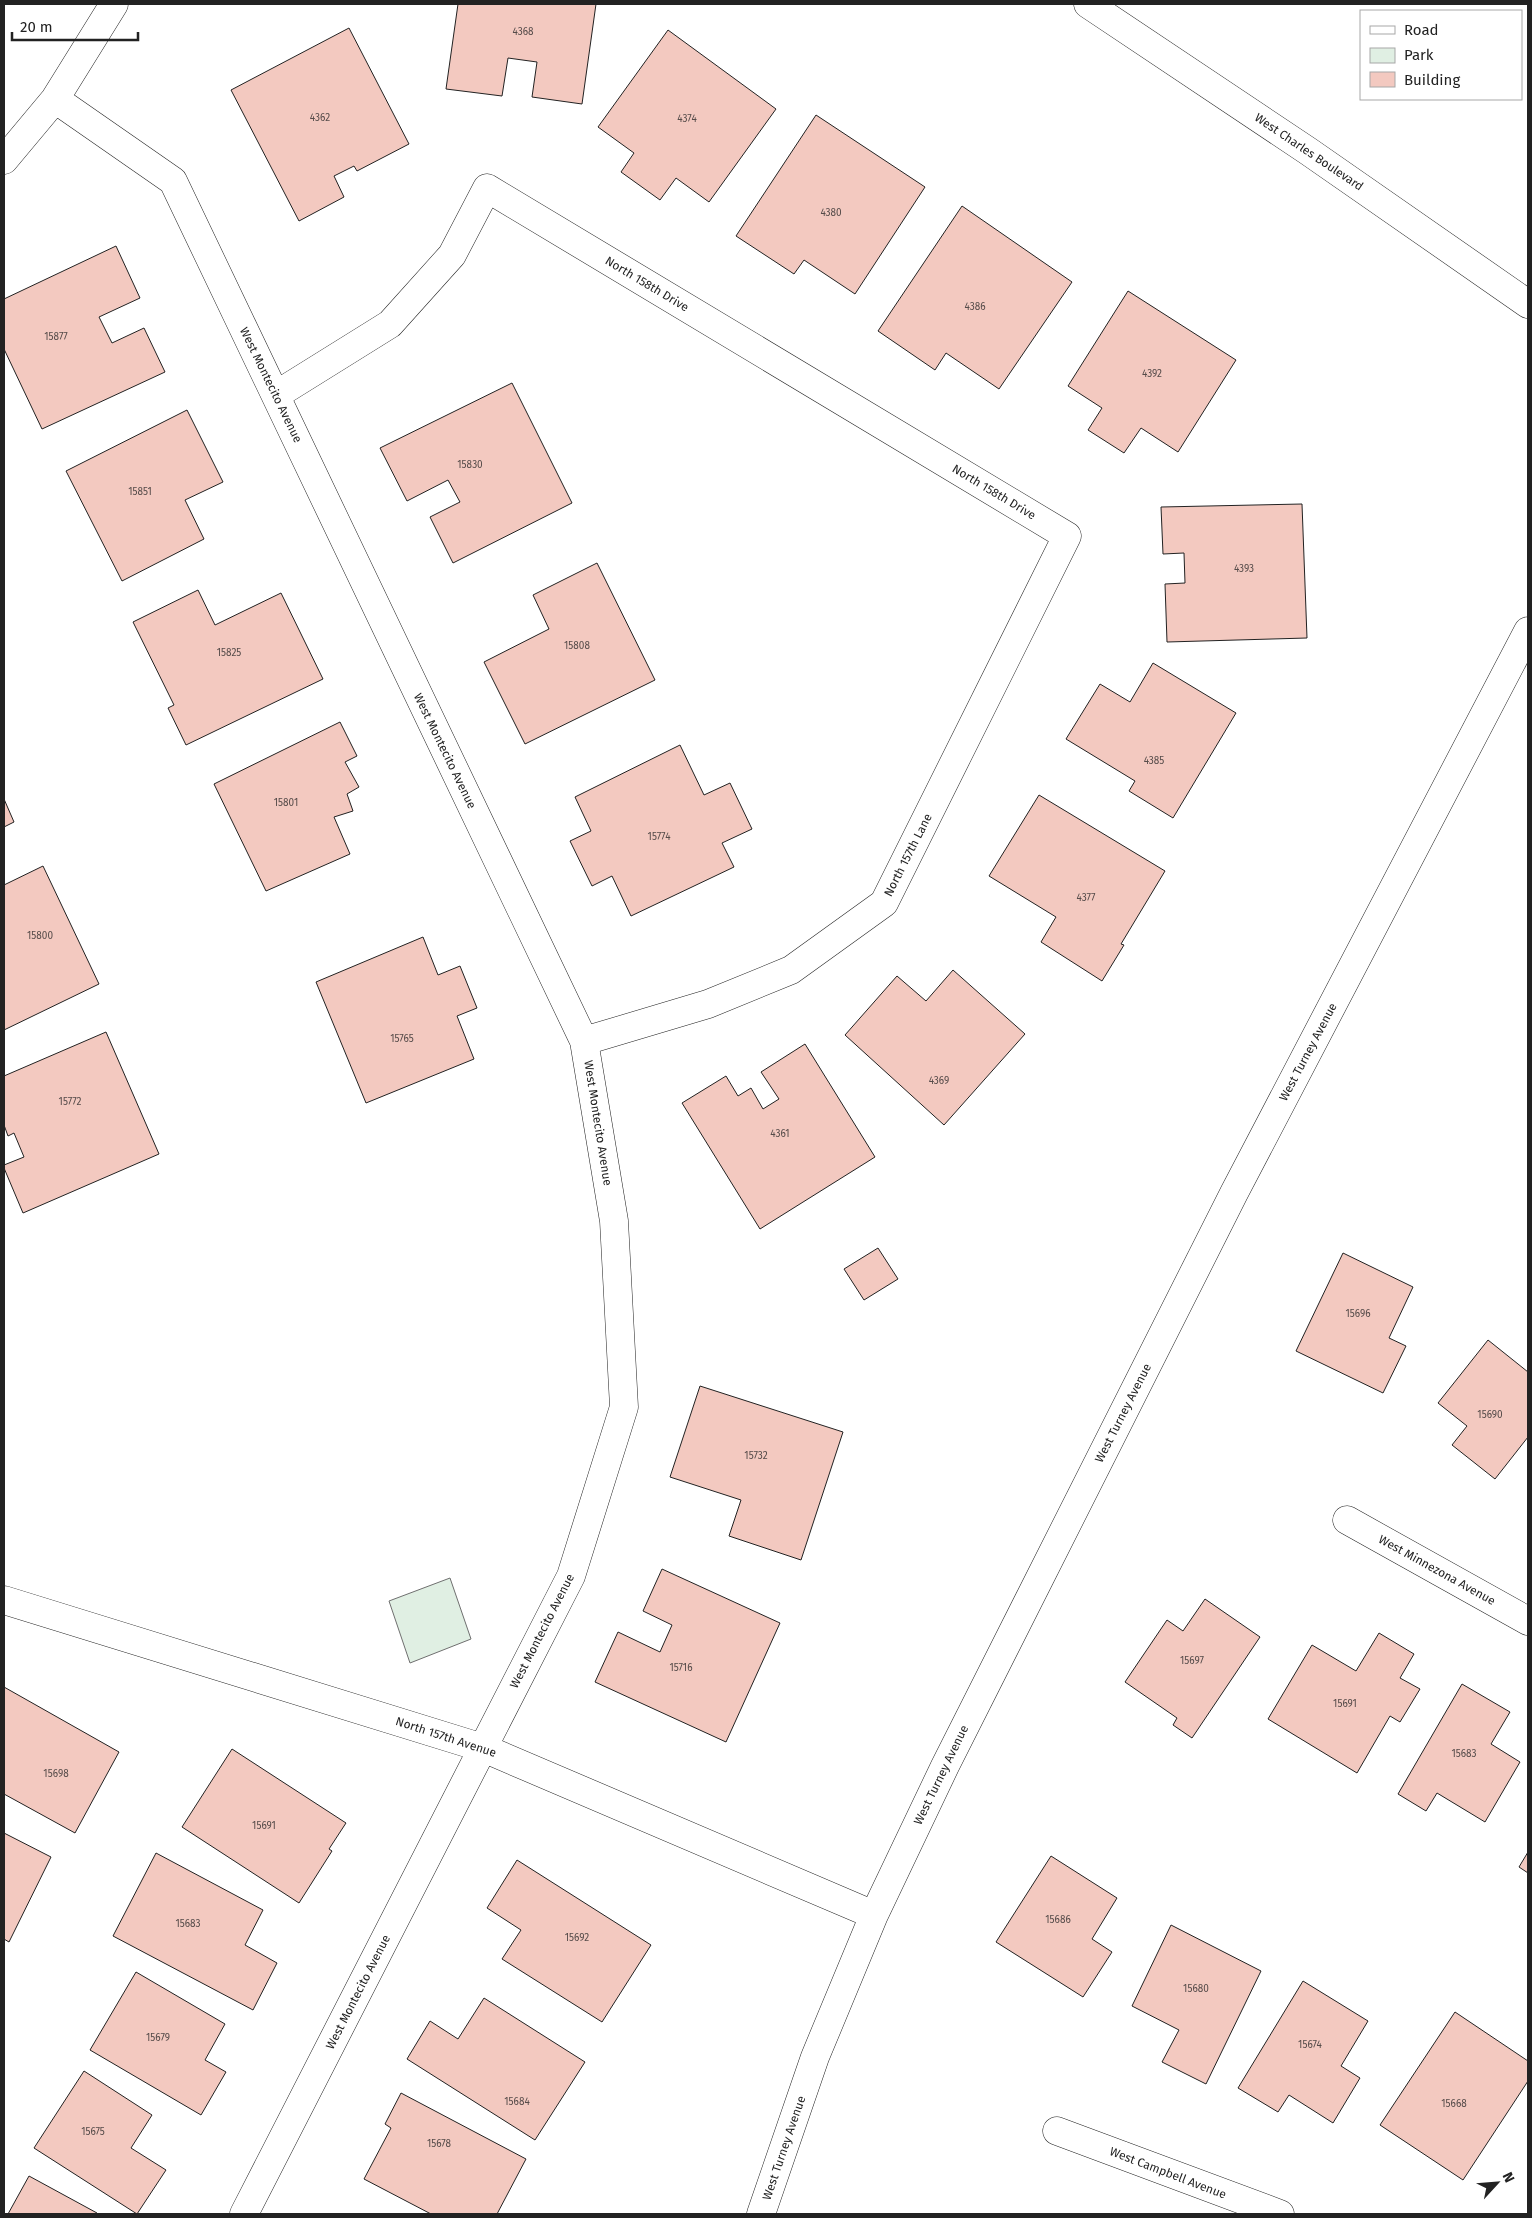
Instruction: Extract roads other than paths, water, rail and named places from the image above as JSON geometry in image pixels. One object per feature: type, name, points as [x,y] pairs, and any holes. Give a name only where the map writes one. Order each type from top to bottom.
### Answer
[{"type":"street","points":[[4,160],[56,99],[114,4]]},
{"type":"street","name":"West Charles Boulevard","points":[[1088,4],[1308,151],[1528,304]]},
{"type":"street","name":"West Montecito Avenue","points":[[56,99],[173,181],[584,1041],[614,1221],[624,1407],[571,1576],[244,2214]]},
{"type":"street","name":"North 158th Drive","points":[[276,396],[390,324],[452,255],[487,188],[1068,536]]},
{"type":"street","name":"North 157th Lane","points":[[584,1041],[708,1004],[791,970],[884,903],[1068,536]]},
{"type":"street","name":"West Turney Avenue","points":[[762,2214],[815,2057],[874,1915],[949,1757],[1234,1193],[1528,631]]},
{"type":"street","name":"West Minnezona Avenue","points":[[1347,1520],[1528,1621]]},
{"type":"street","name":"North 157th Avenue","points":[[4,1600],[483,1748],[874,1915]]},
{"type":"street","name":"West Campbell Avenue","points":[[1057,2131],[1280,2214]]}]
